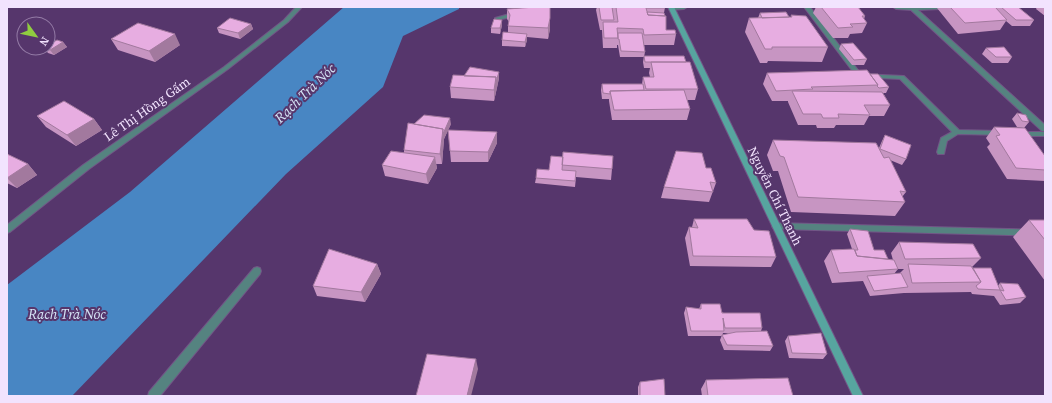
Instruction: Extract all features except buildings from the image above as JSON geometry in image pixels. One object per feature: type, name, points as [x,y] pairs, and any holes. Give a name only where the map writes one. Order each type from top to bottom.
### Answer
[{"type":"main road","name":"Nguyễn Chí Thanh","points":[[671,8],[858,396]]},
{"type":"street","name":"Lê Thị Hồng Gấm","points":[[7,230],[86,167],[226,68],[286,21],[299,7]]},
{"type":"street","points":[[671,8],[684,7]]},
{"type":"street","points":[[807,7],[859,76],[902,77],[957,132]]},
{"type":"street","points":[[896,7],[941,7]]},
{"type":"street","points":[[913,8],[1045,129]]},
{"type":"street","points":[[498,18],[525,12]]},
{"type":"street","points":[[941,152],[944,140],[957,132],[1045,134]]},
{"type":"street","points":[[776,226],[1045,233]]},
{"type":"street","points":[[153,396],[257,271]]},
{"type":"water","name":"Rạch Trà Nóc","points":[[344,7],[459,7],[459,9],[403,36],[383,87],[286,174],[72,396],[7,396],[7,285],[130,192]]}]
